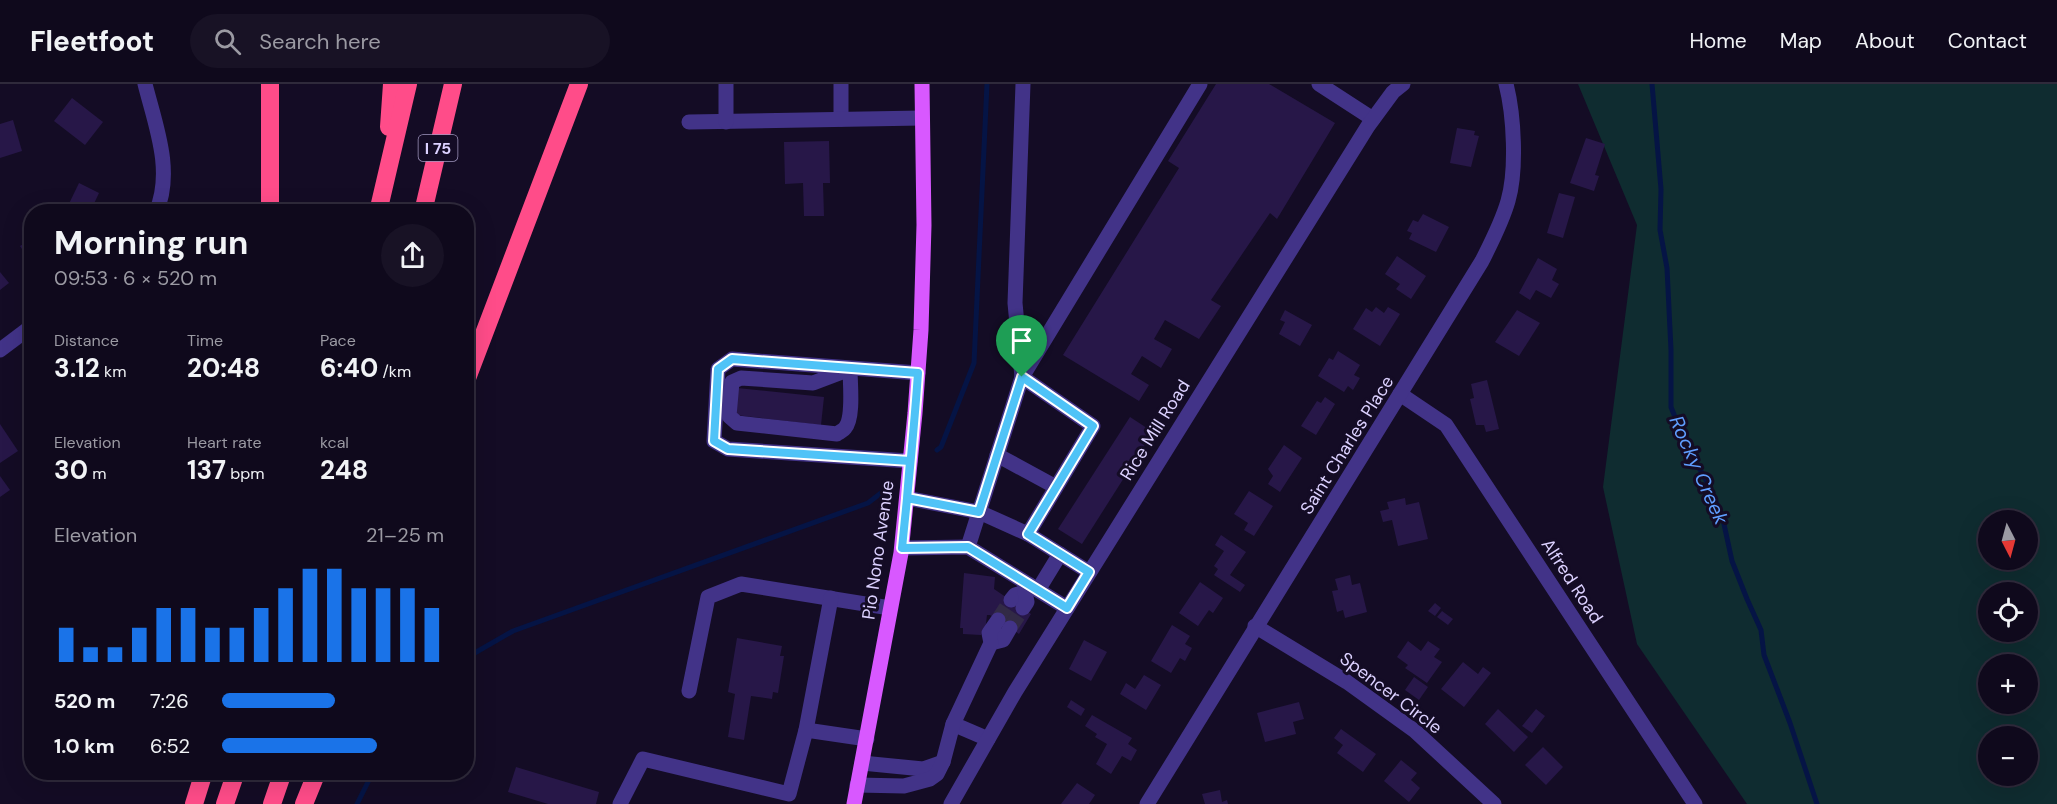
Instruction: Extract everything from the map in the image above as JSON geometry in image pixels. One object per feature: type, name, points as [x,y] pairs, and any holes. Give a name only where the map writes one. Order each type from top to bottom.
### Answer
[{"type":"highway","points":[[386,177],[392,84]]},
{"type":"highway","name":"I 75","points":[[380,204],[408,84]]},
{"type":"highway","name":"I 75","points":[[425,204],[453,84]]},
{"type":"highway","points":[[474,360],[579,84]]},
{"type":"highway","points":[[270,85],[270,204]]},
{"type":"highway","points":[[194,804],[202,780]]},
{"type":"highway","points":[[225,804],[233,780]]},
{"type":"highway","points":[[272,804],[280,780]]},
{"type":"highway","points":[[304,804],[314,780]]},
{"type":"main road","name":"Pio Nono Avenue","points":[[854,804],[902,548],[907,498],[918,373],[924,225],[922,84]]},
{"type":"street","points":[[145,84],[161,146],[164,170],[159,204]]},
{"type":"street","points":[[726,84],[726,122]]},
{"type":"street","points":[[841,84],[841,119]]},
{"type":"street","points":[[1023,84],[1015,303],[1022,377],[1093,426],[1028,534]]},
{"type":"street","points":[[968,547],[1022,377],[1200,84]]},
{"type":"street","name":"Rice Mill Road","points":[[951,804],[1089,572],[1372,119],[1403,84]]},
{"type":"street","name":"Saint Charles Place","points":[[1146,804],[1482,261],[1500,225],[1509,198],[1513,153],[1510,100],[1506,84]]},
{"type":"street","points":[[1326,86],[1372,119]]},
{"type":"street","points":[[689,122],[922,118]]},
{"type":"street","points":[[0,350],[24,332]]},
{"type":"street","points":[[910,461],[728,449],[714,441],[718,369],[732,359],[918,373]]},
{"type":"street","points":[[850,369],[849,420],[845,428],[837,434],[737,423],[729,416],[732,382],[741,378],[813,383],[850,369]]},
{"type":"street","name":"Alfred Road","points":[[1400,394],[1446,425],[1695,804]]},
{"type":"street","points":[[837,434],[846,456]]},
{"type":"street","points":[[997,455],[1056,487]]},
{"type":"street","points":[[907,498],[979,512],[1028,534],[1089,572]]},
{"type":"street","points":[[902,548],[968,547],[1024,596],[1067,608]]},
{"type":"street","points":[[1024,596],[1060,554]]},
{"type":"street","points":[[689,691],[708,597],[741,584],[890,608]]},
{"type":"street","points":[[620,804],[643,759],[789,799],[806,730],[831,598]]},
{"type":"street","points":[[857,785],[904,786],[930,779],[937,774],[943,762],[953,724],[991,643],[1003,640],[1004,624]]},
{"type":"street","name":"Spencer Circle","points":[[1256,626],[1347,682],[1415,731],[1494,804]]},
{"type":"street","points":[[953,724],[988,739]]},
{"type":"street","points":[[806,730],[867,740]]},
{"type":"street","points":[[862,763],[923,769],[943,762]]},
{"type":"green space","points":[[1578,84],[2057,84],[2057,804],[1747,804],[1637,644],[1603,487],[1637,225]]},
{"type":"building","points":[[1216,84],[1269,84],[1335,123],[1277,219],[1270,213],[1211,300],[1221,306],[1199,339],[1165,320],[1154,339],[1172,349],[1161,368],[1142,356],[1131,374],[1149,385],[1139,401],[1063,355],[1179,168],[1168,161]]},
{"type":"building","points":[[72,98],[103,122],[85,145],[54,121]]},
{"type":"building","points":[[13,120],[22,151],[0,158],[0,124]]},
{"type":"building","points":[[1457,128],[1475,131],[1474,135],[1479,136],[1471,167],[1450,163]]},
{"type":"building","points":[[1586,138],[1605,144],[1595,175],[1599,176],[1594,191],[1570,183]]},
{"type":"building","points":[[829,141],[830,183],[823,183],[824,216],[804,216],[803,183],[785,184],[784,142]]},
{"type":"building","points":[[79,183],[99,193],[94,204],[69,204]]},
{"type":"building","points":[[1559,193],[1575,197],[1563,238],[1547,233]]},
{"type":"building","points":[[1423,214],[1449,227],[1436,252],[1409,239],[1412,233],[1407,231],[1413,220],[1418,222]]},
{"type":"building","points":[[1397,256],[1426,276],[1411,299],[1396,289],[1400,284],[1385,274]]},
{"type":"building","points":[[1538,258],[1557,269],[1552,280],[1559,284],[1551,298],[1536,290],[1530,300],[1519,293]]},
{"type":"building","points":[[0,272],[9,283],[0,290]]},
{"type":"building","points":[[1376,307],[1384,313],[1388,307],[1400,314],[1380,346],[1353,329],[1366,308],[1372,312]]},
{"type":"building","points":[[1285,310],[1312,325],[1300,346],[1279,334],[1285,322],[1280,320]]},
{"type":"building","points":[[1517,310],[1540,323],[1519,356],[1495,342]]},
{"type":"building","points":[[1338,351],[1360,365],[1354,375],[1360,378],[1353,390],[1348,386],[1344,392],[1318,376],[1329,358],[1333,360]]},
{"type":"building","points":[[1487,380],[1499,429],[1486,432],[1484,425],[1476,425],[1470,399],[1474,398],[1471,384]]},
{"type":"building","points":[[737,388],[824,397],[821,425],[735,415]]},
{"type":"building","points":[[1325,397],[1335,404],[1316,435],[1301,426],[1317,401],[1321,403]]},
{"type":"building","points":[[1130,417],[1153,432],[1082,544],[1058,529]]},
{"type":"building","points":[[0,424],[18,451],[0,463]]},
{"type":"building","points":[[1284,445],[1302,458],[1280,492],[1268,484],[1273,476],[1268,469]]},
{"type":"building","points":[[0,476],[10,490],[0,497]]},
{"type":"building","points":[[1249,491],[1273,506],[1254,536],[1244,530],[1248,523],[1234,514]]},
{"type":"building","points":[[1405,498],[1406,505],[1419,502],[1428,539],[1398,546],[1392,520],[1383,522],[1380,511],[1389,509],[1387,502]]},
{"type":"building","points":[[1221,535],[1246,552],[1230,575],[1245,585],[1240,592],[1214,575],[1218,569],[1214,566],[1224,551],[1215,545]]},
{"type":"building","points":[[964,573],[995,577],[994,589],[1031,614],[1019,634],[987,615],[985,632],[981,635],[963,634],[963,628],[960,628]]},
{"type":"building","points":[[1350,575],[1352,585],[1360,583],[1367,612],[1345,618],[1343,610],[1337,612],[1332,591],[1338,590],[1335,579]]},
{"type":"building","points":[[1200,582],[1223,598],[1213,613],[1209,610],[1198,626],[1179,613]]},
{"type":"building","points":[[1435,603],[1441,608],[1435,616],[1428,611]]},
{"type":"building","points":[[1442,611],[1453,619],[1448,625],[1437,617]]},
{"type":"building","points":[[1172,625],[1190,636],[1185,644],[1192,648],[1185,661],[1180,658],[1171,673],[1151,661]]},
{"type":"building","points":[[737,638],[782,646],[780,656],[784,656],[778,693],[773,692],[772,699],[751,696],[744,740],[728,737],[735,694],[728,692]]},
{"type":"building","points":[[1084,640],[1107,652],[1091,681],[1069,669]]},
{"type":"building","points":[[1408,641],[1421,651],[1428,641],[1440,649],[1434,657],[1442,662],[1427,683],[1405,668],[1408,665],[1397,657]]},
{"type":"building","points":[[1463,662],[1478,674],[1483,667],[1491,673],[1464,707],[1441,689]]},
{"type":"building","points":[[1144,675],[1161,685],[1146,710],[1120,694],[1126,683],[1135,689]]},
{"type":"building","points":[[1414,677],[1428,687],[1419,700],[1405,690]]},
{"type":"building","points":[[1071,700],[1085,709],[1081,716],[1067,707]]},
{"type":"building","points":[[1299,702],[1304,719],[1293,722],[1296,734],[1265,742],[1257,713]]},
{"type":"building","points":[[1498,709],[1528,737],[1514,752],[1485,724]]},
{"type":"building","points":[[1536,709],[1545,716],[1532,733],[1522,726]]},
{"type":"building","points":[[1092,715],[1132,738],[1128,744],[1137,750],[1131,761],[1122,756],[1111,774],[1096,764],[1107,744],[1095,737],[1097,734],[1085,726]]},
{"type":"building","points":[[1341,729],[1376,754],[1363,772],[1337,753],[1343,745],[1334,738]]},
{"type":"building","points":[[1543,747],[1563,767],[1546,785],[1525,765]]},
{"type":"building","points":[[1401,760],[1417,773],[1411,780],[1420,788],[1409,802],[1384,781]]},
{"type":"building","points":[[516,767],[599,792],[596,804],[548,804],[508,792]]},
{"type":"building","points":[[1077,783],[1095,795],[1089,804],[1061,804]]},
{"type":"building","points":[[1220,790],[1222,802],[1227,800],[1228,804],[1205,804],[1202,794]]},
{"type":"waterway","points":[[937,450],[941,447],[974,363],[987,84]]},
{"type":"waterway","name":"Rocky Creek","points":[[1652,84],[1661,189],[1660,230],[1667,268],[1671,407],[1689,452],[1704,476],[1722,515],[1732,561],[1761,630],[1764,655],[1817,804]]},
{"type":"waterway","points":[[474,653],[513,631],[868,503],[881,493]]},
{"type":"waterway","points":[[357,804],[369,780]]},
{"type":"tunnel","points":[[998,620],[1011,600]]},
{"type":"tunnel","points":[[1010,628],[1023,608]]},
{"type":"route","points":[[1022,377],[979,512],[907,498],[910,461],[728,449],[714,441],[718,369],[732,359],[918,373],[915,413],[907,498],[902,548],[968,547],[1067,608],[1089,572],[1028,534],[1093,426],[1022,377]]}]
